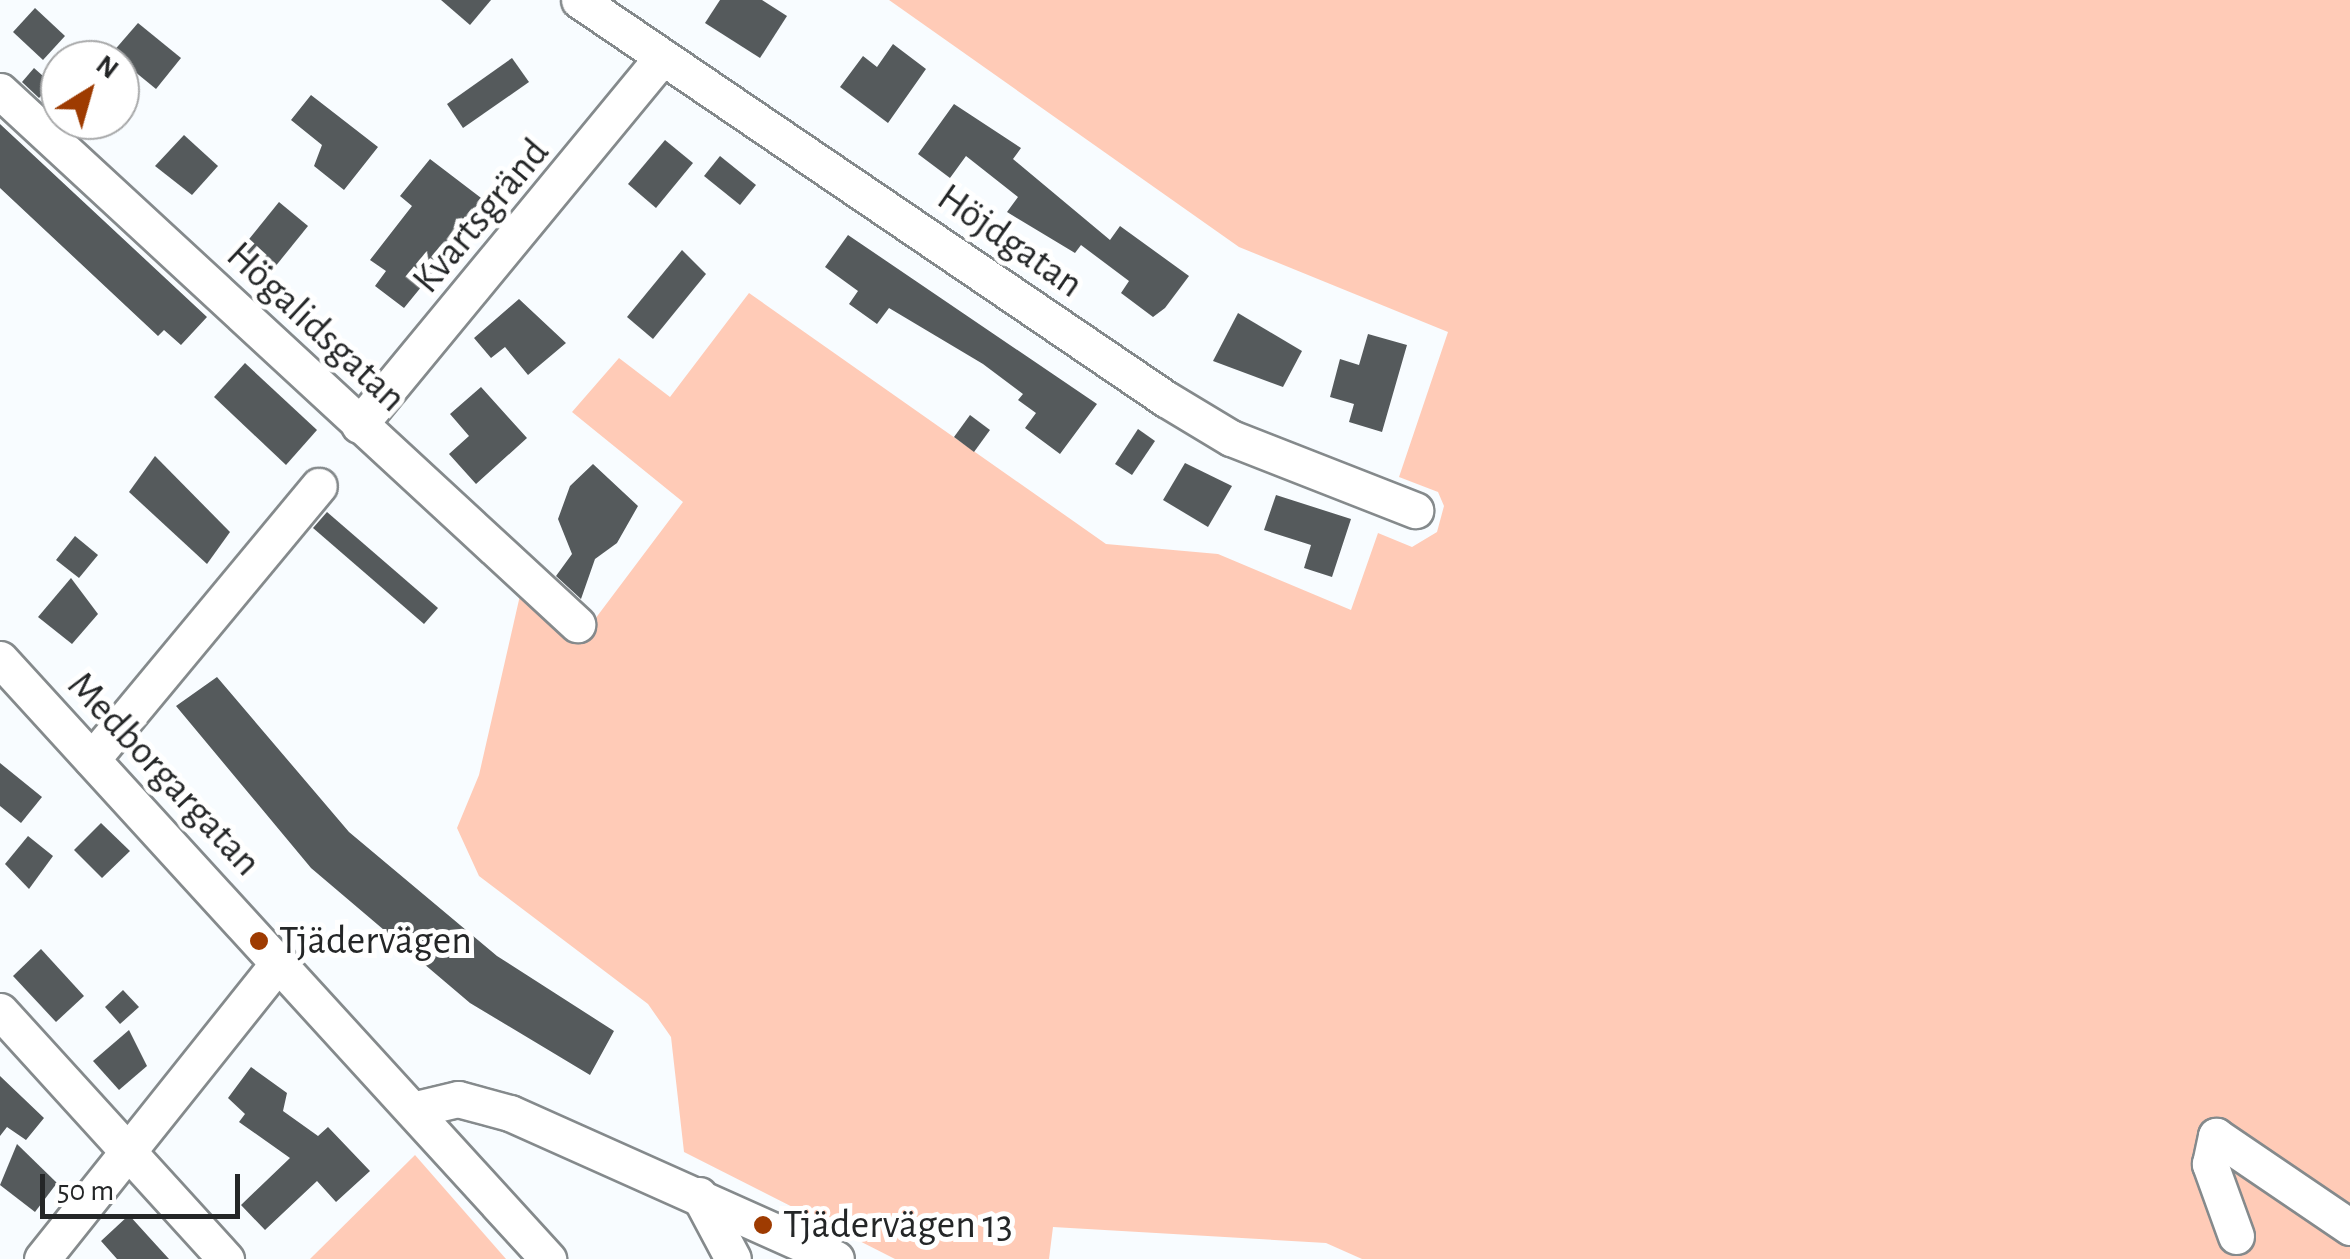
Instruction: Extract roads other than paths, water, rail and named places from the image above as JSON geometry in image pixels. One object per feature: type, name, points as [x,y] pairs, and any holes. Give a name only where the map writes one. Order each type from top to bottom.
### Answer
[{"type":"street","name":"Höjdgatan","points":[[579,0],[1214,428],[1414,510]]},
{"type":"street","name":"Kvartsgränd","points":[[359,425],[662,57]]},
{"type":"street","name":"Högalidsgatan","points":[[0,91],[577,624]]},
{"type":"street","points":[[92,759],[319,486]]},
{"type":"street","name":"Medborgargatan","points":[[0,659],[416,1109],[548,1259]]},
{"type":"street","points":[[42,1259],[280,962]]},
{"type":"street","points":[[0,1010],[226,1259]]},
{"type":"street","points":[[416,1109],[478,1102],[836,1259]]},
{"type":"street","points":[[2236,1236],[2210,1164],[2216,1136],[2350,1227]]},
{"type":"street","points":[[699,1196],[733,1259]]},
{"type":"place","name":"Tjädervägen","points":[[259,941]]},
{"type":"place","name":"Tjädervägen 13","points":[[763,1225]]}]
